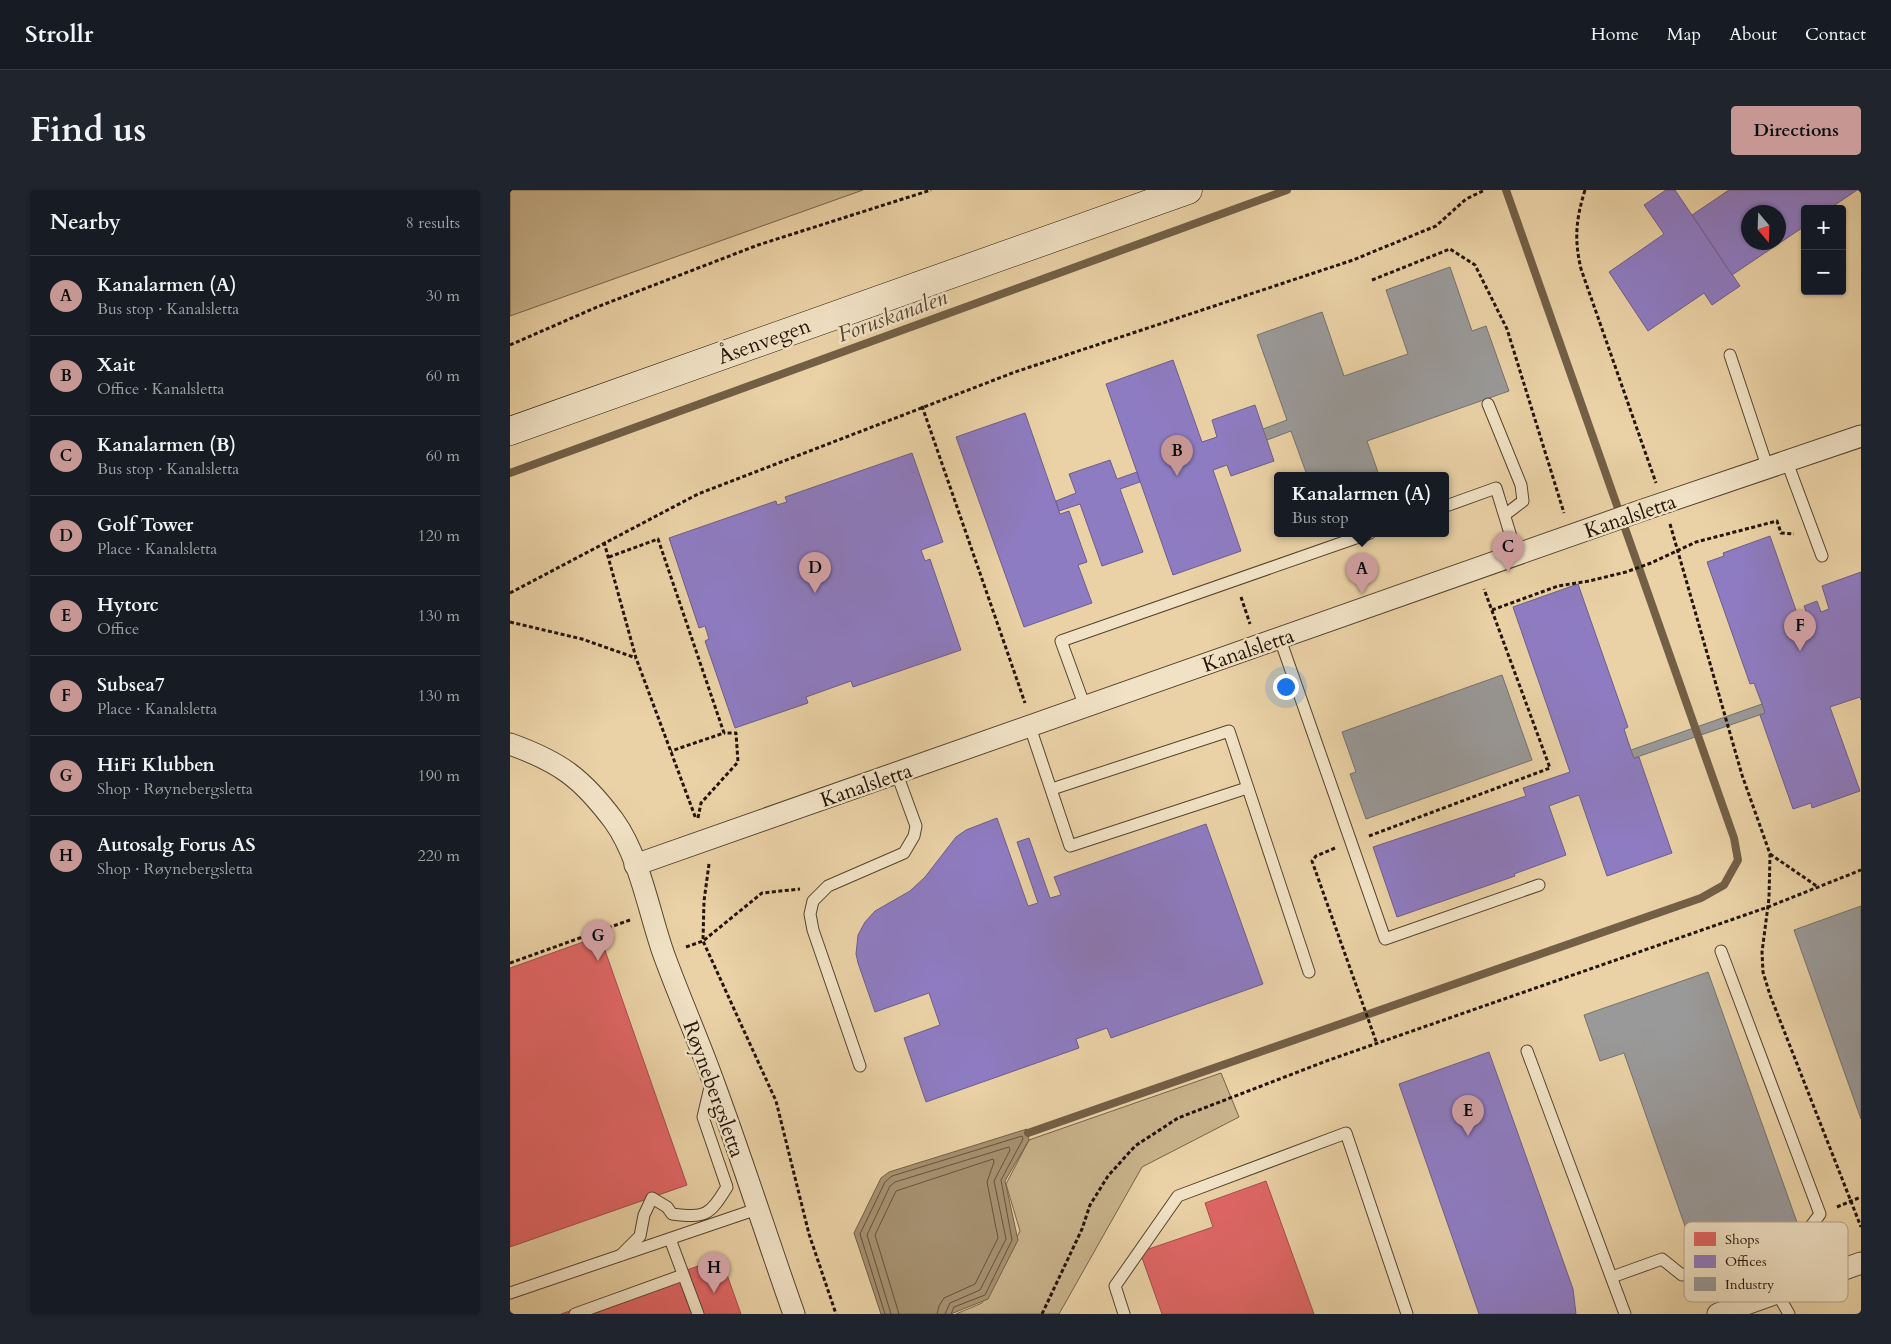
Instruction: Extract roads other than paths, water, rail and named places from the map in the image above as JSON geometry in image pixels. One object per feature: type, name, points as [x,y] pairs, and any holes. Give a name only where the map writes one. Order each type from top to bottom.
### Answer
[{"type":"street","name":"Åsenvegen","points":[[510,431],[1188,190]]},
{"type":"street","name":"Kanalsletta","points":[[634,865],[1597,528],[1643,510],[1778,466],[1861,436]]},
{"type":"street","name":"Røynebergsletta","points":[[510,744],[553,761],[570,771],[615,822],[634,865],[664,955],[712,1078],[794,1314]]},
{"type":"street","points":[[1848,1268],[1861,1263]]},
{"type":"street","points":[[1718,1314],[1752,1302]]},
{"type":"lane","points":[[1730,355],[1778,466],[1813,534],[1822,556]]},
{"type":"lane","points":[[1488,404],[1521,485],[1523,501],[1506,514]]},
{"type":"lane","points":[[1449,505],[1496,488],[1506,514],[1517,556]]},
{"type":"lane","points":[[1085,707],[1061,641],[1359,537]]},
{"type":"lane","points":[[1280,638],[1385,938],[1539,885]]},
{"type":"lane","points":[[1030,727],[1070,846],[1248,788]]},
{"type":"lane","points":[[1052,789],[1229,731],[1309,972]]},
{"type":"lane","points":[[860,1066],[813,930],[810,914],[813,901],[828,886],[904,853],[914,836],[916,826],[897,774]]},
{"type":"lane","points":[[1721,951],[1820,1214],[1814,1222]]},
{"type":"lane","points":[[1527,1051],[1625,1314]]},
{"type":"lane","points":[[621,1254],[640,1236],[644,1215],[652,1198],[667,1207],[672,1214],[695,1217],[713,1210],[727,1187],[703,1116],[712,1078]]},
{"type":"lane","points":[[1124,1314],[1115,1286],[1178,1196],[1346,1133],[1407,1314]]},
{"type":"lane","points":[[510,1293],[757,1209]]},
{"type":"lane","points":[[670,1239],[698,1314]]},
{"type":"lane","points":[[1612,1278],[1662,1259],[1682,1276],[1684,1275]]},
{"type":"lane","points":[[575,1314],[684,1275]]},
{"type":"lane","points":[[1782,1302],[1789,1314]]},
{"type":"water","points":[[1027,1129],[1029,1140],[1005,1181],[1018,1240],[988,1299],[951,1314],[881,1314],[854,1233],[881,1178],[889,1172]]},
{"type":"waterway","name":"Foruskanalen","points":[[510,473],[1287,190]]},
{"type":"waterway","points":[[1028,1133],[1701,898],[1724,885],[1738,860],[1734,838],[1506,190]]},
{"type":"place","name":"Xait","points":[[1177,476]]},
{"type":"place","name":"Kanalarmen (B)","points":[[1508,572]]},
{"type":"place","name":"Golf Tower","points":[[815,593]]},
{"type":"place","name":"Kanalarmen (A)","points":[[1362,594]]},
{"type":"place","name":"Subsea7","points":[[1800,651]]},
{"type":"place","name":"HiFi Klubben","points":[[598,961]]},
{"type":"place","name":"Hytorc","points":[[1468,1136]]},
{"type":"place","name":"Autosalg Forus AS","points":[[714,1293]]}]
